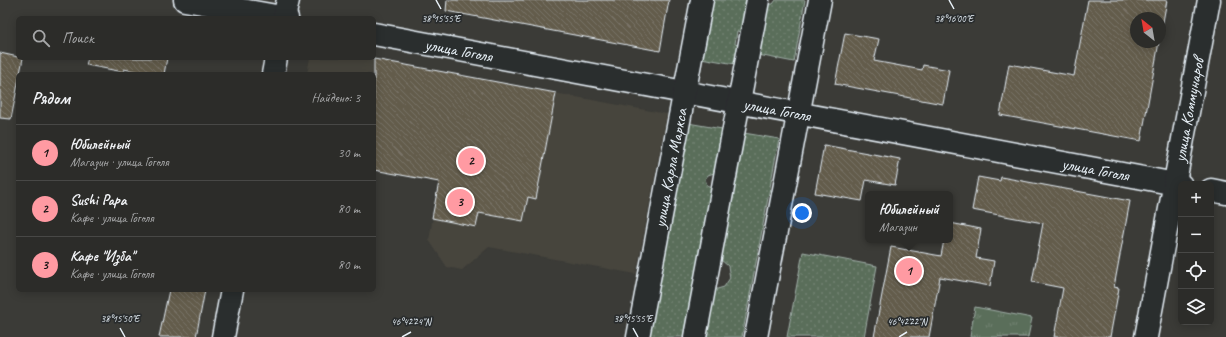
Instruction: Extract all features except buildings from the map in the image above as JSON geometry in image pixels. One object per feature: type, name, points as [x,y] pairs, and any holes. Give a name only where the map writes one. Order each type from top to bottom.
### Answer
[{"type":"street","points":[[185,0],[274,16]]},
{"type":"street","points":[[285,16],[288,0]]},
{"type":"street","name":"улица Карла Маркса","points":[[638,337],[702,0]]},
{"type":"street","points":[[695,337],[758,0]]},
{"type":"street","points":[[756,337],[820,0]]},
{"type":"street","name":"улица Коммунаров","points":[[1178,181],[1208,0]]},
{"type":"street","name":"улица Гоголя","points":[[376,34],[1178,184]]},
{"type":"street","points":[[273,72],[276,60]]},
{"type":"street","name":"улица Коммунаров","points":[[1146,337],[1178,184]]},
{"type":"street","points":[[1214,191],[1226,193]]},
{"type":"street","points":[[223,337],[232,292]]},
{"type":"shaded area","points":[[376,59],[667,114],[636,274],[489,247],[462,270],[447,267],[429,240],[439,183],[376,170],[376,72],[307,72],[310,60]]},
{"type":"green space","points":[[712,0],[747,0],[741,32],[737,31],[735,44],[738,45],[735,64],[701,58]]},
{"type":"green space","points":[[776,0],[805,0],[794,62],[758,55],[768,4],[773,4]]},
{"type":"green space","points":[[688,123],[722,129],[714,173],[708,175],[705,179],[707,185],[712,188],[683,337],[648,337]]},
{"type":"green space","points":[[744,133],[779,139],[742,337],[705,337],[714,290],[724,287],[730,278],[728,266],[720,259]]},
{"type":"green space","points":[[803,252],[877,266],[864,337],[787,337]]},
{"type":"green space","points":[[975,307],[1032,318],[1028,337],[970,337]]},
{"type":"place","name":"Sushi Papa","points":[[471,161]]},
{"type":"place","name":"Кафе \"Изба\"","points":[[460,202]]},
{"type":"place","name":"Юбилейный","points":[[909,271]]}]
